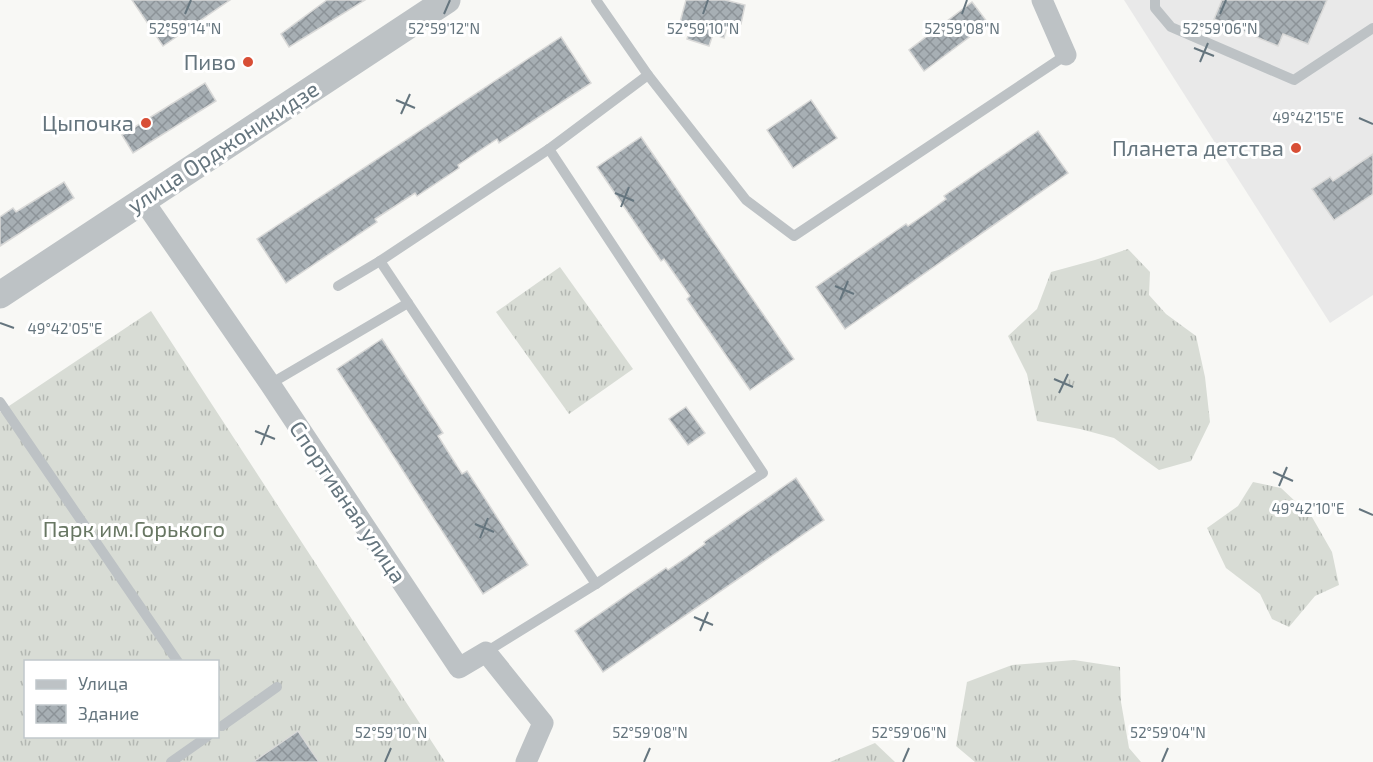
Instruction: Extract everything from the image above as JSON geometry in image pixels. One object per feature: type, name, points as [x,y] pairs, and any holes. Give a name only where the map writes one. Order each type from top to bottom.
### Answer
[{"type":"street","name":"улица Орджоникидзе","points":[[0,295],[447,0]]},
{"type":"street","points":[[1042,0],[1066,55]]},
{"type":"street","name":"Спортивная улица","points":[[143,200],[270,384],[459,669],[486,652]]},
{"type":"street","points":[[486,652],[543,723],[526,762]]},
{"type":"lane","points":[[596,0],[648,75],[746,201],[794,236],[1066,55]]},
{"type":"lane","points":[[1155,0],[1155,8],[1171,27],[1294,80],[1373,28]]},
{"type":"lane","points":[[338,286],[380,261],[549,149],[648,75]]},
{"type":"lane","points":[[486,652],[596,584],[763,473],[549,149]]},
{"type":"lane","points":[[380,261],[596,584]]},
{"type":"lane","points":[[270,384],[408,303]]},
{"type":"lane","points":[[0,402],[177,660]]},
{"type":"lane","points":[[219,725],[277,687]]},
{"type":"lane","points":[[171,762],[205,738]]},
{"type":"shaded area","name":"Планета детства","points":[[1124,0],[1373,0],[1373,295],[1330,323]]},
{"type":"green space","points":[[1128,249],[1150,272],[1149,295],[1166,314],[1196,336],[1205,377],[1210,422],[1191,461],[1159,470],[1114,438],[1037,421],[1027,374],[1008,336],[1037,309],[1051,272]]},
{"type":"green space","points":[[560,267],[633,369],[569,414],[496,312]]},
{"type":"green space","name":"Парк им.Горького","points":[[151,311],[445,762],[0,762],[0,412]]},
{"type":"green space","points":[[1253,482],[1281,488],[1312,517],[1332,552],[1339,585],[1315,596],[1289,627],[1272,619],[1260,594],[1226,568],[1207,528],[1238,506]]},
{"type":"green space","points":[[1074,660],[1120,667],[1121,702],[1129,748],[1141,762],[975,762],[956,746],[967,682],[1012,665]]},
{"type":"green space","points":[[875,743],[895,762],[830,762]]},
{"type":"building","points":[[132,0],[230,0],[163,46]]},
{"type":"building","points":[[327,0],[365,0],[289,47],[281,34]]},
{"type":"building","points":[[686,0],[725,0],[745,5],[741,24],[738,29],[727,26],[724,38],[713,34],[709,46],[687,39],[690,29],[679,26]]},
{"type":"building","points":[[1222,0],[1327,0],[1308,44],[1283,34],[1278,46],[1214,19]]},
{"type":"building","points":[[972,2],[988,23],[924,71],[909,50]]},
{"type":"building","points":[[561,37],[591,83],[499,143],[497,139],[417,196],[415,193],[375,219],[377,222],[286,283],[257,239]]},
{"type":"building","points":[[205,83],[216,101],[133,153],[122,135]]},
{"type":"building","points":[[811,100],[837,138],[793,168],[767,130]]},
{"type":"building","points":[[1038,131],[1068,173],[845,329],[816,287],[906,224],[908,226],[927,213],[946,199],[944,196]]},
{"type":"building","points":[[641,137],[794,359],[750,390],[687,299],[690,296],[664,259],[661,261],[597,167]]},
{"type":"building","points":[[1373,154],[1373,194],[1334,220],[1312,189],[1330,177],[1333,181]]},
{"type":"building","points":[[64,182],[74,198],[0,246],[0,217],[13,208],[16,212]]},
{"type":"building","points":[[382,339],[443,433],[438,436],[462,474],[467,471],[528,565],[483,594],[337,369]]},
{"type":"building","points":[[686,407],[705,433],[688,445],[669,419]]},
{"type":"building","points":[[796,478],[824,520],[603,672],[575,631],[666,568],[668,570],[687,557],[705,544],[704,542]]},
{"type":"building","points":[[298,731],[319,762],[253,762]]},
{"type":"place","name":"Пиво","points":[[248,62]]},
{"type":"place","name":"Цыпочка","points":[[146,123]]},
{"type":"place","name":"Планета детства","points":[[1296,148]]}]
